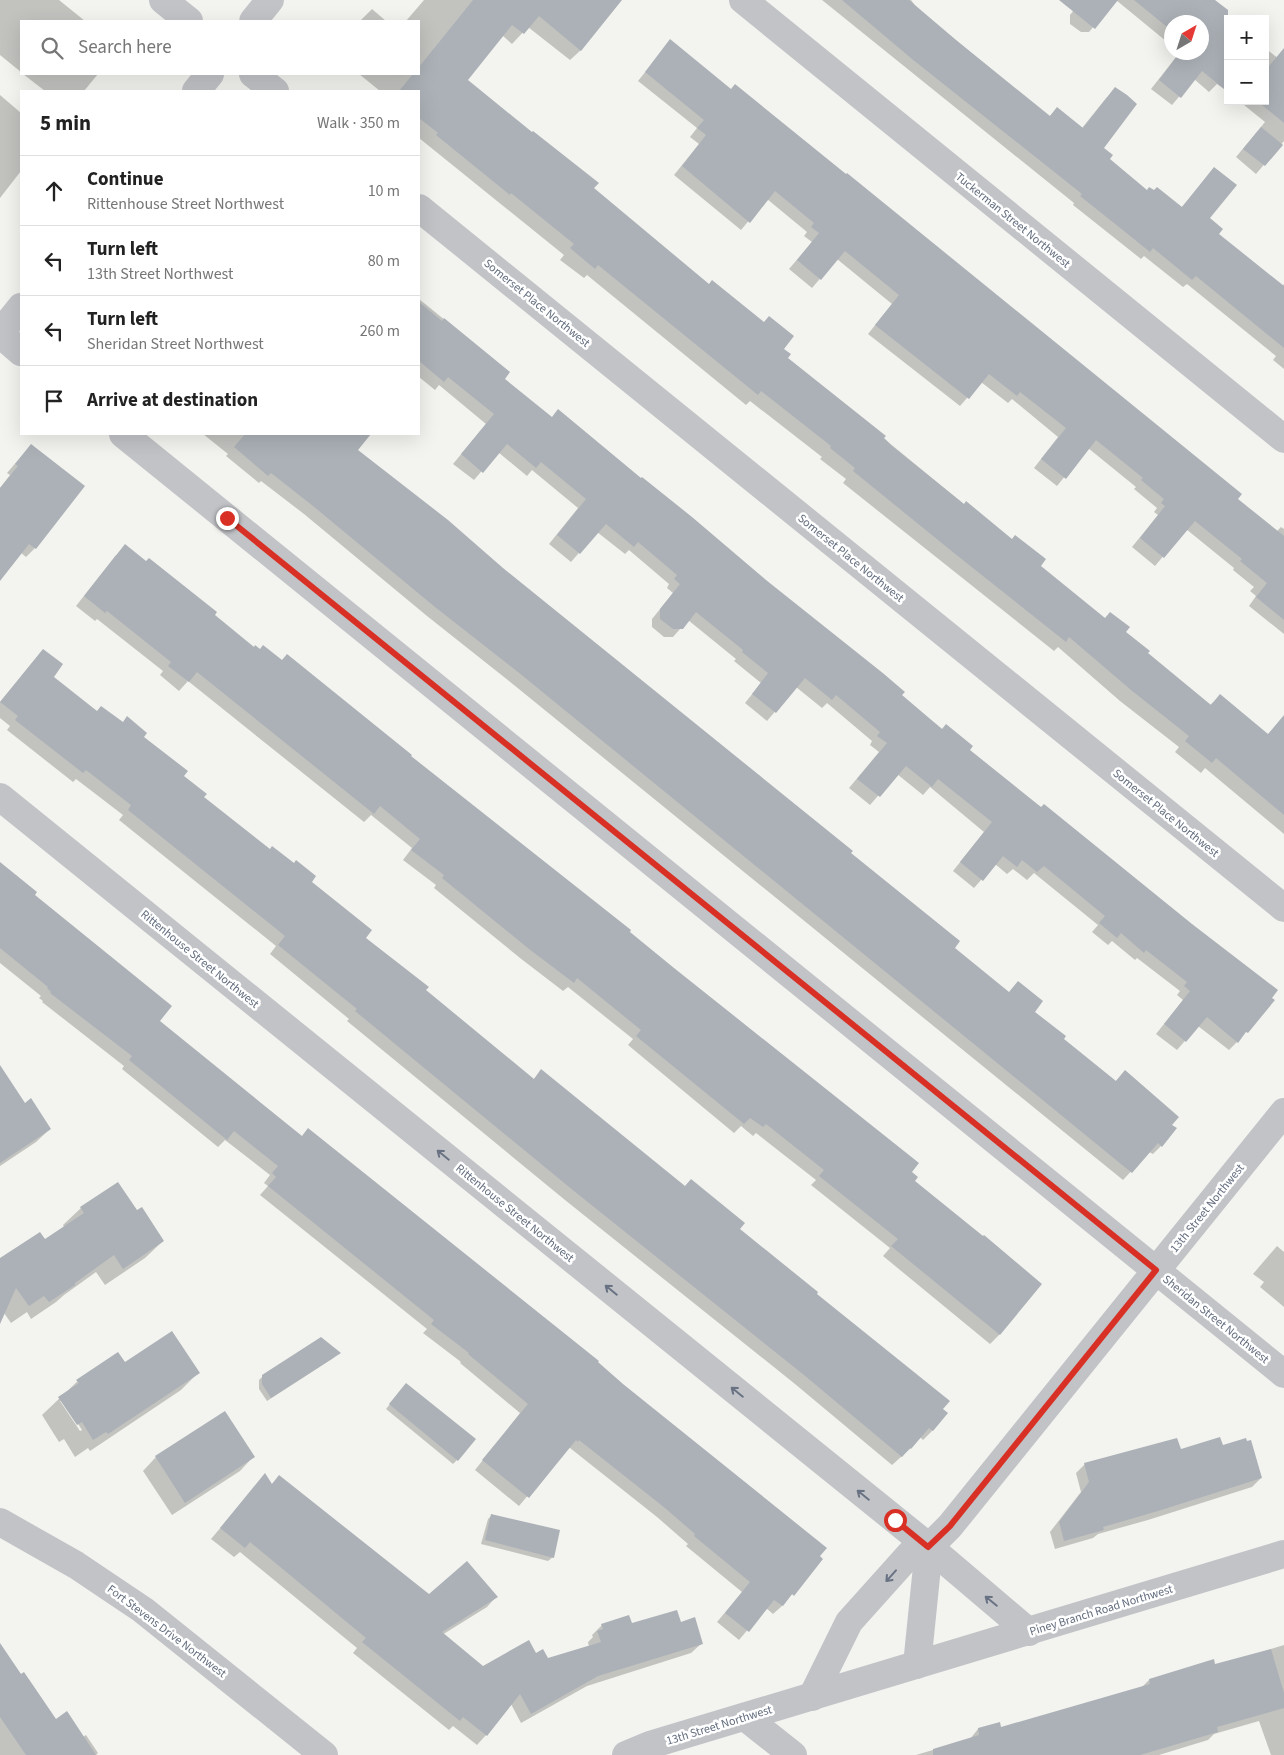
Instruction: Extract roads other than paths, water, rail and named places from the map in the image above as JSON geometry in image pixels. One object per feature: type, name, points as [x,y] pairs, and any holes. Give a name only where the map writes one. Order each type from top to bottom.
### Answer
[{"type":"street","points":[[163,0],[188,20]]},
{"type":"street","points":[[254,20],[270,0]]},
{"type":"street","name":"Tuckerman Street Northwest","points":[[742,0],[1284,439]]},
{"type":"street","points":[[197,90],[209,75]]},
{"type":"street","points":[[254,75],[274,90]]},
{"type":"street","name":"Somerset Place Northwest","points":[[420,209],[1284,908]]},
{"type":"street","points":[[20,308],[0,334],[20,351]]},
{"type":"street","name":"Sheridan Street Northwest","points":[[124,435],[1284,1374]]},
{"type":"street","name":"Rittenhouse Street Northwest","points":[[0,797],[928,1547],[1029,1632]]},
{"type":"street","name":"13th Street Northwest","points":[[812,1697],[849,1622],[910,1554],[928,1547],[950,1526],[1284,1112]]},
{"type":"street","name":"Fort Stevens Drive Northwest","points":[[0,1522],[76,1565],[143,1610],[324,1755]]},
{"type":"street","points":[[917,1665],[928,1547]]},
{"type":"street","name":"Piney Branch Road Northwest","points":[[917,1665],[1284,1554]]},
{"type":"street","name":"13th Street Northwest","points":[[626,1755],[650,1746],[917,1665]]},
{"type":"street","points":[[745,1717],[793,1755]]}]
